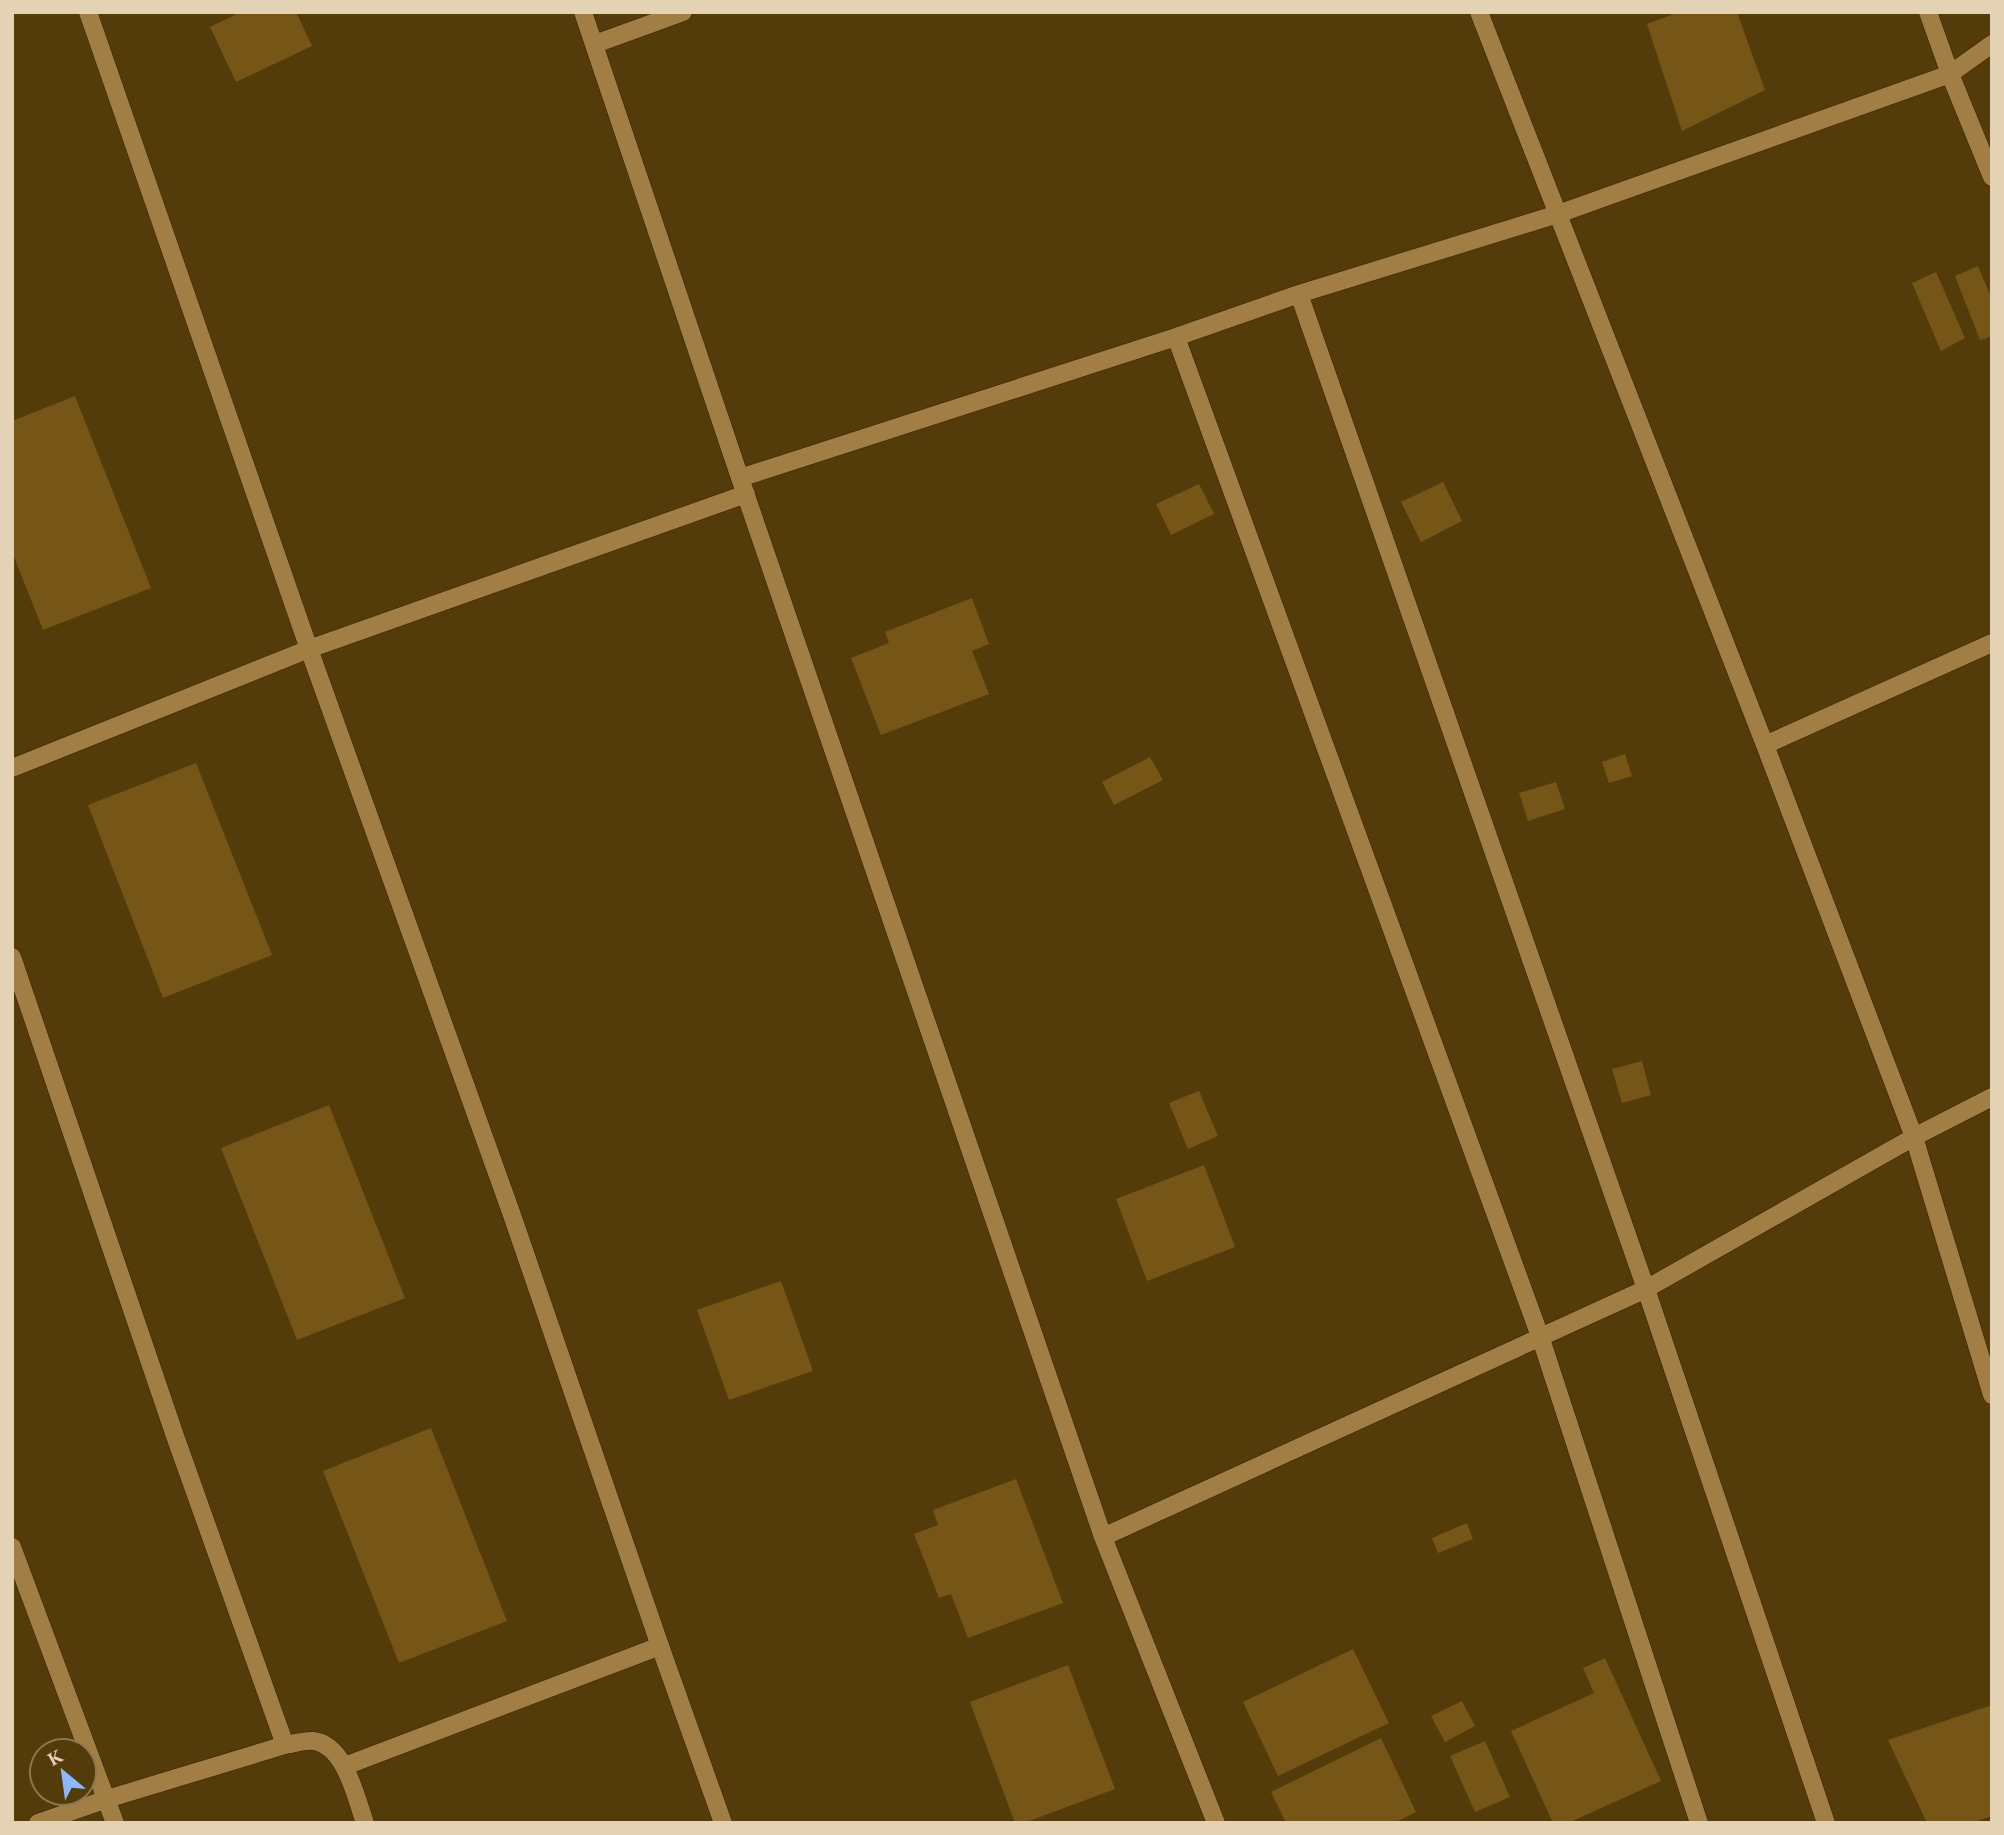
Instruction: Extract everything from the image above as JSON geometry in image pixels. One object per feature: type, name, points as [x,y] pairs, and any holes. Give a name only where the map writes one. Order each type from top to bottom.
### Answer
[{"type":"street","points":[[88,12],[309,649],[512,1215],[723,1823]]},
{"type":"street","points":[[583,12],[1103,1536],[1216,1823]]},
{"type":"street","points":[[595,44],[683,12]]},
{"type":"street","points":[[1479,12],[1765,745],[1914,1137],[1992,1395]]},
{"type":"street","points":[[1928,12],[1992,177]]},
{"type":"street","points":[[12,768],[309,649],[743,486],[1299,294],[1558,214],[1950,74],[1992,44]]},
{"type":"street","points":[[1299,294],[1646,1289],[1826,1823]]},
{"type":"street","points":[[1177,337],[1541,1339],[1699,1823]]},
{"type":"street","points":[[1765,745],[1992,643]]},
{"type":"street","points":[[12,957],[175,1436],[285,1745]]},
{"type":"street","points":[[1103,1536],[1646,1289],[1914,1137],[1992,1097]]},
{"type":"street","points":[[12,1547],[115,1823]]},
{"type":"street","points":[[345,1766],[660,1646]]},
{"type":"street","points":[[38,1823],[107,1799],[285,1745],[314,1741],[333,1750],[345,1766],[365,1823]]},
{"type":"building","points":[[241,12],[296,12],[312,46],[236,82],[210,27]]},
{"type":"building","points":[[1679,12],[1737,12],[1765,90],[1682,131],[1647,24]]},
{"type":"building","points":[[1978,266],[1992,299],[1992,336],[1980,340],[1955,276]]},
{"type":"building","points":[[1936,272],[1965,338],[1941,351],[1912,283]]},
{"type":"building","points":[[75,396],[151,588],[43,630],[12,552],[12,421]]},
{"type":"building","points":[[1443,482],[1462,521],[1421,542],[1401,502]]},
{"type":"building","points":[[1199,484],[1214,514],[1171,535],[1156,504]]},
{"type":"building","points":[[972,598],[989,644],[972,651],[989,694],[881,735],[851,658],[889,643],[885,632]]},
{"type":"building","points":[[1625,754],[1632,776],[1609,783],[1602,762]]},
{"type":"building","points":[[1150,757],[1163,780],[1114,805],[1102,782]]},
{"type":"building","points":[[196,763],[272,955],[163,998],[88,805]]},
{"type":"building","points":[[1556,782],[1565,809],[1528,821],[1519,793]]},
{"type":"building","points":[[1642,1061],[1651,1095],[1622,1103],[1612,1069]]},
{"type":"building","points":[[1199,1091],[1218,1136],[1188,1149],[1169,1103]]},
{"type":"building","points":[[329,1105],[405,1298],[297,1340],[221,1148]]},
{"type":"building","points":[[1204,1165],[1235,1247],[1147,1281],[1116,1199]]},
{"type":"building","points":[[781,1281],[813,1371],[729,1400],[697,1310]]},
{"type":"building","points":[[431,1428],[507,1621],[399,1663],[323,1471]]},
{"type":"building","points":[[1016,1479],[1063,1603],[968,1638],[951,1594],[939,1598],[914,1534],[938,1525],[933,1510]]},
{"type":"building","points":[[1467,1523],[1473,1539],[1438,1553],[1432,1538]]},
{"type":"building","points":[[1353,1649],[1389,1723],[1278,1776],[1243,1702]]},
{"type":"building","points":[[1605,1658],[1661,1781],[1568,1823],[1553,1823],[1511,1731],[1594,1693],[1583,1668]]},
{"type":"building","points":[[1068,1665],[1115,1789],[1024,1823],[1015,1823],[970,1702]]},
{"type":"building","points":[[1462,1701],[1475,1726],[1445,1742],[1431,1716]]},
{"type":"building","points":[[1992,1705],[1992,1816],[1971,1823],[1927,1823],[1888,1740]]},
{"type":"building","points":[[1381,1738],[1416,1812],[1394,1823],[1286,1823],[1271,1792]]},
{"type":"building","points":[[1485,1741],[1510,1797],[1475,1812],[1450,1756]]}]
